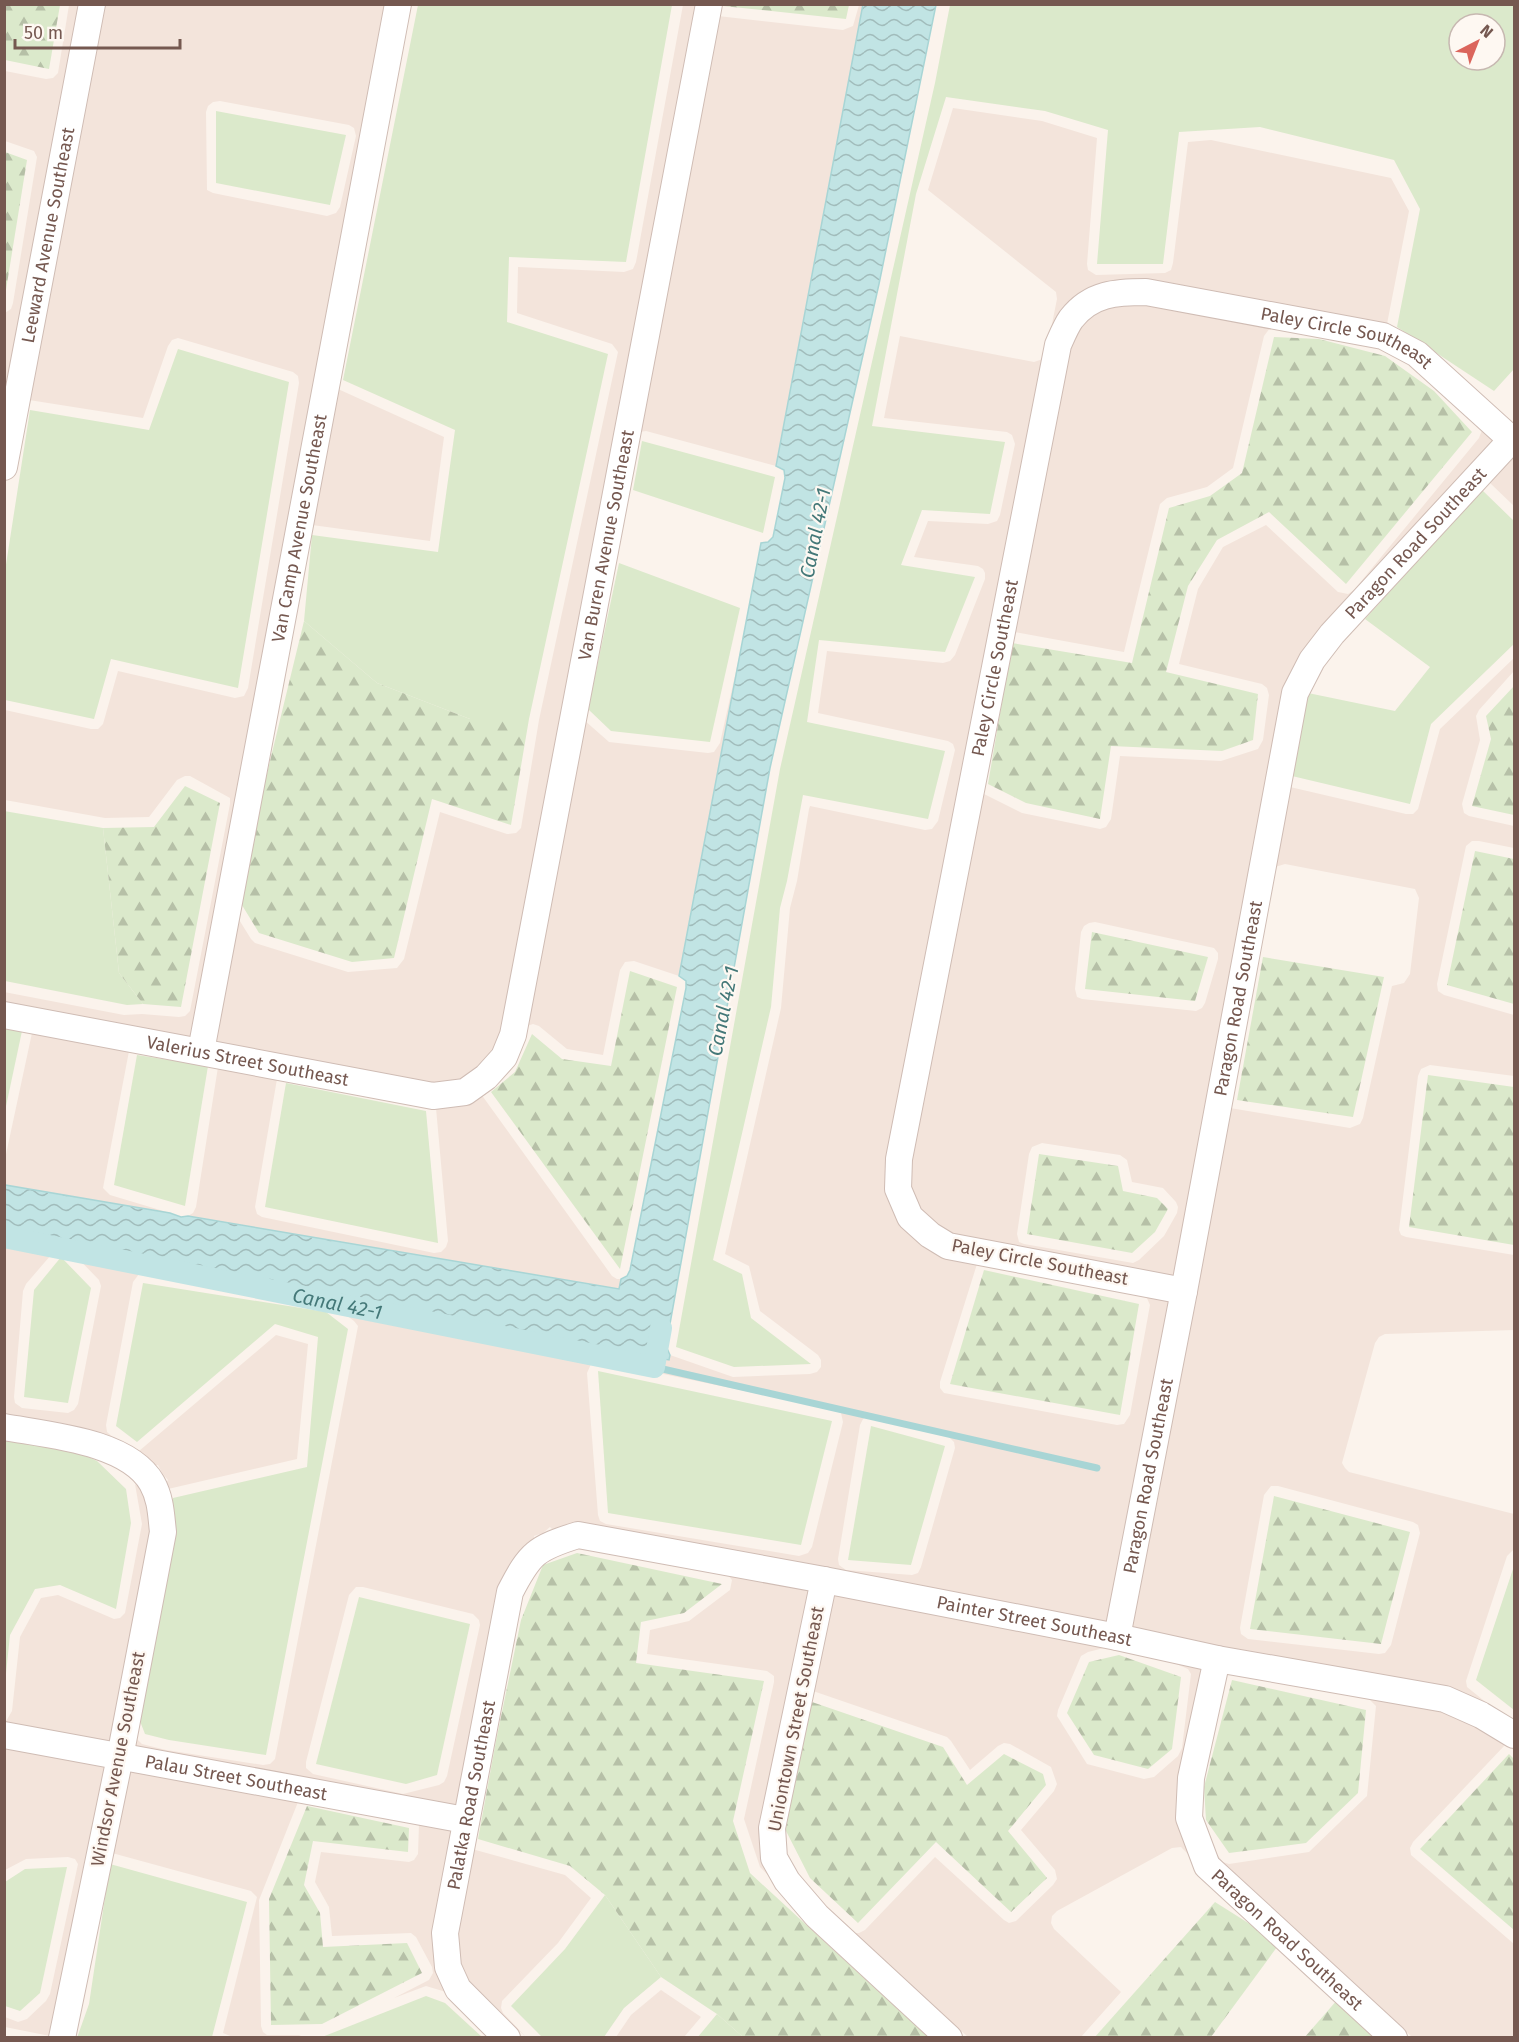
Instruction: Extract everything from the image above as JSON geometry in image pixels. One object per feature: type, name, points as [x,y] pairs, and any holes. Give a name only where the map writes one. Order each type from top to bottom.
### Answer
[{"type":"street","name":"Leeward Avenue Southeast","points":[[4,467],[92,4]]},
{"type":"street","name":"Van Camp Avenue Southeast","points":[[201,1051],[399,4]]},
{"type":"street","name":"Van Buren Avenue Southeast","points":[[486,1077],[504,1057],[513,1035],[709,4]]},
{"type":"street","name":"Paley Circle Southeast","points":[[1184,1290],[948,1246],[930,1235],[910,1217],[898,1189],[899,1159],[1058,345],[1071,319],[1087,304],[1114,292],[1146,292],[1383,336],[1417,354],[1513,439]]},
{"type":"street","name":"Paragon Road Southeast","points":[[1117,1637],[1295,693],[1312,660],[1332,634],[1513,439]]},
{"type":"street","name":"Valerius Street Southeast","points":[[4,1015],[433,1096],[465,1092],[486,1077]]},
{"type":"street","name":"Windsor Avenue Southeast","points":[[4,1427],[99,1445],[130,1460],[151,1481],[160,1503],[163,1532],[120,1757],[62,2037]]},
{"type":"street","name":"Painter Street Southeast","points":[[548,1544],[578,1535],[824,1580],[1117,1637],[1217,1659],[1445,1699],[1481,1715],[1515,1735]]},
{"type":"street","name":"Palatka Road Southeast","points":[[507,2037],[458,1989],[448,1967],[445,1933],[510,1592],[524,1564],[548,1544]]},
{"type":"street","name":"Uniontown Street Southeast","points":[[824,1580],[772,1828],[774,1858],[787,1881],[817,1916],[949,2037]]},
{"type":"street","name":"Paragon Road Southeast","points":[[1217,1659],[1191,1778],[1189,1808],[1189,1818],[1208,1866],[1394,2037]]},
{"type":"street","name":"Palau Street Southeast","points":[[4,1735],[465,1820]]},
{"type":"shaded area","points":[[69,5],[80,5],[5,404],[5,313],[11,309],[13,303],[37,157],[34,151],[5,141],[5,71],[46,79],[53,78],[58,73]]},
{"type":"shaded area","points":[[104,5],[386,5],[191,1037],[5,1002],[4,992],[124,1015],[185,1016],[190,1011],[230,798],[190,776],[185,776],[177,780],[149,817],[105,818],[5,800],[5,710],[98,729],[103,724],[118,671],[235,698],[244,696],[248,688],[299,383],[298,376],[293,372],[178,338],[172,340],[168,346],[143,418],[29,400]],"holes":[[[220,101],[349,125],[354,128],[356,136],[340,207],[336,213],[327,216],[207,190],[206,112],[208,106],[213,102]]]},
{"type":"shaded area","points":[[683,5],[696,5],[501,1033],[494,1051],[478,1068],[462,1080],[434,1083],[214,1041],[238,918],[255,943],[348,972],[397,968],[404,959],[440,812],[507,834],[516,833],[521,828],[539,720],[618,352],[612,344],[517,313],[518,267],[624,272],[633,269]]},
{"type":"shaded area","points":[[859,5],[863,5],[776,466],[646,431],[640,432],[718,16],[843,30],[853,26]]},
{"type":"shaded area","points":[[953,108],[1042,121],[1097,138],[1087,264],[1088,270],[1096,275],[1165,273],[1171,270],[1188,142],[1211,140],[1391,178],[1409,211],[1387,324],[1149,280],[1115,280],[1079,296],[1050,334],[1057,299],[1056,292],[928,190]]},
{"type":"shaded area","points":[[1143,304],[1270,328],[1264,336],[1233,468],[1207,487],[1167,498],[1160,504],[1124,652],[1014,632],[1070,347],[1081,325],[1093,314],[1115,305]]},
{"type":"shaded area","points":[[900,336],[1034,362],[1043,359],[886,1191],[977,1264],[940,1382],[940,1388],[944,1393],[1117,1425],[1124,1424],[1130,1415],[1150,1305],[1146,1296],[1170,1301],[1108,1622],[838,1569],[553,1530],[550,1527],[534,1536],[534,1540],[517,1555],[498,1591],[456,1806],[134,1746],[135,1737],[142,1744],[166,1750],[263,1765],[270,1764],[275,1759],[358,1326],[329,1302],[145,1272],[139,1274],[133,1282],[106,1425],[107,1432],[114,1438],[102,1433],[5,1414],[4,1240],[57,1248],[26,1284],[23,1291],[14,1397],[15,1403],[22,1408],[68,1413],[78,1404],[101,1286],[99,1280],[70,1250],[669,1359],[670,1355],[733,1377],[810,1374],[817,1372],[821,1367],[818,1355],[760,1311],[749,1266],[725,1254],[781,1008],[790,908],[809,809],[810,806],[925,830],[932,829],[938,821],[955,750],[953,744],[948,741],[818,713],[827,651],[943,663],[950,661],[955,655],[985,579],[985,573],[978,566],[914,557],[928,521],[988,524],[997,521],[1015,444],[1012,435],[1007,432],[884,418]],"holes":[[[601,1361],[836,1410],[841,1413],[843,1422],[812,1547],[808,1553],[799,1556],[606,1524],[600,1521],[587,1373],[591,1364]],[[874,1415],[948,1436],[954,1442],[955,1448],[921,1567],[918,1573],[912,1575],[846,1570],[839,1565],[838,1559],[860,1425],[868,1416]],[[356,1587],[363,1587],[473,1614],[479,1620],[480,1625],[447,1776],[439,1785],[403,1794],[313,1774],[306,1768],[349,1595]]]},
{"type":"shaded area","points":[[338,389],[444,437],[430,541],[312,525]]},
{"type":"shaded area","points":[[1482,430],[1495,442],[1302,656],[1175,1276],[954,1234],[938,1225],[921,1209],[910,1186],[911,1159],[982,793],[1022,813],[1100,829],[1106,827],[1111,819],[1120,756],[1221,761],[1258,749],[1263,740],[1269,695],[1267,688],[1262,684],[1179,664],[1198,589],[1223,547],[1266,525],[1338,592],[1348,594],[1354,590],[1479,438]],"holes":[[[1095,922],[1214,948],[1218,953],[1218,959],[1202,1008],[1196,1011],[1077,997],[1075,989],[1081,932],[1084,926]],[[1042,1143],[1120,1155],[1127,1160],[1132,1182],[1163,1188],[1176,1202],[1177,1213],[1164,1236],[1133,1263],[1019,1242],[1017,1234],[1029,1154],[1032,1147]]]},
{"type":"shaded area","points":[[1514,454],[1514,506],[1489,482]]},
{"type":"shaded area","points":[[742,644],[679,976],[634,961],[625,962],[620,970],[603,1055],[567,1049],[539,1026],[533,1024],[527,1026],[584,720],[609,742],[714,752],[720,743]]},
{"type":"shaded area","points":[[1514,658],[1514,671],[1476,716],[1480,740],[1462,804],[1464,813],[1469,816],[1514,826],[1514,848],[1479,841],[1472,841],[1466,846],[1437,984],[1438,991],[1444,995],[1514,1015],[1514,1076],[1430,1065],[1421,1069],[1418,1076],[1399,1230],[1401,1235],[1406,1237],[1514,1255],[1514,1330],[1385,1334],[1379,1337],[1375,1343],[1342,1463],[1349,1472],[1514,1514],[1514,1549],[1507,1556],[1466,1681],[1467,1687],[1493,1708],[1449,1687],[1220,1647],[1131,1627],[1199,1281],[1230,1108],[1350,1128],[1360,1124],[1392,986],[1404,983],[1410,974],[1419,898],[1415,889],[1285,864],[1275,867],[1290,787],[1413,814],[1418,809],[1440,729]],"holes":[[[1271,1486],[1418,1525],[1420,1533],[1391,1645],[1385,1653],[1248,1639],[1241,1634],[1240,1628],[1264,1495]]]},
{"type":"shaded area","points":[[32,1033],[129,1051],[103,1188],[110,1195],[170,1213],[5,1185],[5,1159]]},
{"type":"shaded area","points":[[218,1067],[277,1079],[255,1207],[257,1214],[262,1217],[434,1253],[441,1252],[448,1241],[436,1108],[481,1094],[612,1276],[621,1279],[619,1289],[188,1216],[196,1207]]},
{"type":"shaded area","points":[[276,1335],[308,1344],[297,1459],[168,1489],[166,1483],[168,1480],[158,1465],[154,1466],[139,1451]]},
{"type":"shaded area","points":[[135,1484],[141,1489],[149,1507],[151,1533],[110,1742],[5,1723],[12,1711],[20,1637],[41,1598],[58,1595],[114,1619],[120,1618],[125,1613],[142,1524]]},
{"type":"shaded area","points":[[728,1575],[810,1590],[769,1876],[760,1867],[744,1819],[774,1676],[767,1671],[647,1654],[650,1630],[689,1621],[730,1590],[732,1580]]},
{"type":"shaded area","points":[[833,1594],[1103,1647],[1081,1656],[1057,1716],[1087,1764],[1144,1779],[1154,1777],[1178,1756],[1182,1748],[1191,1674],[1188,1669],[1167,1660],[1203,1668],[1179,1777],[1176,1819],[1190,1856],[1181,1847],[1172,1848],[1057,1911],[1052,1916],[1051,1923],[1054,1929],[1121,1992],[1081,2037],[968,2037],[854,1933],[865,1930],[935,1857],[1004,1920],[1009,1923],[1016,1921],[1057,1879],[1055,1870],[1021,1830],[1054,1791],[1057,1784],[1051,1767],[1010,1744],[1004,1743],[998,1746],[970,1770],[947,1737],[813,1691]]},
{"type":"shaded area","points":[[1338,1693],[1441,1711],[1474,1726],[1505,1745],[1413,1842],[1410,1848],[1411,1855],[1514,1944],[1514,2037],[1412,2037],[1218,1858],[1216,1853],[1223,1862],[1229,1864],[1309,1852],[1367,1796],[1376,1706],[1369,1699]]},
{"type":"shaded area","points":[[5,1748],[105,1766],[50,2036],[5,2027],[5,2017],[18,2022],[27,2019],[50,1994],[78,1864],[75,1859],[68,1857],[26,1859],[5,1870]]},
{"type":"shaded area","points":[[129,1771],[298,1802],[259,1900],[261,2026],[267,2035],[301,2035],[295,2038],[235,2038],[223,2033],[257,1897],[251,1891],[112,1853]]},
{"type":"shaded area","points":[[419,1824],[451,1831],[433,1935],[446,1992],[426,1986],[394,1998],[429,1980],[433,1973],[416,1937],[411,1933],[332,1936],[329,1907],[315,1882],[321,1852],[409,1862],[414,1860],[418,1854]]},
{"type":"shaded area","points":[[472,1849],[565,1875],[591,1898],[558,1943],[502,2001],[503,2013],[526,2037],[469,1981],[459,1962],[457,1932]]},
{"type":"shaded area","points":[[661,1990],[701,2017],[684,2037],[616,2037],[631,2015]]},
{"type":"green space","points":[[723,4],[849,5],[846,19],[723,6]]},
{"type":"green space","points":[[4,5],[60,5],[49,69],[5,60]]},
{"type":"green space","points":[[418,5],[672,5],[626,262],[509,257],[507,322],[608,354],[529,719],[470,719],[377,683],[304,621],[312,535],[438,552],[455,430],[343,380]]},
{"type":"green space","points":[[950,5],[1514,5],[1514,369],[1494,391],[1397,327],[1420,209],[1394,160],[1260,127],[1179,132],[1163,264],[1097,264],[1108,130],[1045,111],[946,97],[916,194],[872,426],[1005,442],[990,514],[922,510],[901,565],[975,577],[945,652],[819,640],[807,722],[945,751],[928,819],[803,795],[780,908],[771,1007],[713,1260],[742,1274],[751,1318],[811,1364],[734,1367],[676,1347],[780,769],[935,83]]},
{"type":"green space","points":[[216,111],[346,135],[330,205],[216,183]]},
{"type":"green space","points":[[4,152],[27,160],[5,296]]},
{"type":"green space","points":[[1274,337],[1319,339],[1385,356],[1434,391],[1472,432],[1346,584],[1269,512],[1217,540],[1188,586],[1166,672],[1258,694],[1253,740],[1222,751],[1111,746],[1100,819],[1026,803],[988,784],[1012,643],[1132,663],[1169,508],[1210,496],[1242,473]]},
{"type":"green space","points":[[178,349],[289,382],[238,688],[111,659],[94,719],[5,700],[5,571],[30,410],[149,430]]},
{"type":"green space","points":[[642,441],[775,477],[763,533],[633,490]]},
{"type":"green space","points":[[1482,490],[1514,521],[1514,644],[1431,724],[1410,804],[1292,776],[1308,693],[1395,711],[1430,667],[1365,619]]},
{"type":"green space","points":[[619,563],[740,608],[710,742],[611,731],[588,709]]},
{"type":"green space","points":[[304,621],[377,683],[470,719],[529,719],[511,825],[432,799],[394,958],[352,962],[259,933],[237,897]]},
{"type":"green space","points":[[1514,686],[1514,815],[1472,806],[1491,739],[1486,716]]},
{"type":"green space","points":[[185,786],[220,803],[181,1007],[143,1004],[119,973],[103,828],[154,827]]},
{"type":"green space","points":[[4,811],[103,828],[119,973],[143,1004],[127,1005],[5,981]]},
{"type":"green space","points":[[1475,851],[1514,859],[1514,1004],[1447,985]]},
{"type":"green space","points":[[1092,932],[1208,957],[1195,1001],[1085,989]]},
{"type":"green space","points":[[1263,957],[1384,977],[1353,1117],[1237,1100]]},
{"type":"green space","points":[[630,971],[677,987],[620,1269],[491,1092],[515,1072],[532,1034],[562,1059],[611,1066]]},
{"type":"green space","points":[[5,1027],[22,1031],[5,1111]]},
{"type":"green space","points":[[137,1055],[208,1066],[185,1206],[114,1185]]},
{"type":"green space","points":[[1428,1075],[1514,1087],[1514,1245],[1409,1227]]},
{"type":"green space","points":[[286,1083],[426,1111],[438,1243],[265,1207]]},
{"type":"green space","points":[[1039,1154],[1118,1166],[1123,1191],[1157,1198],[1168,1209],[1155,1232],[1132,1253],[1027,1234]]},
{"type":"green space","points":[[61,1257],[91,1288],[68,1403],[24,1397],[34,1290]]},
{"type":"green space","points":[[984,1270],[1139,1304],[1120,1415],[950,1384]]},
{"type":"green space","points":[[143,1283],[326,1312],[348,1329],[266,1755],[169,1740],[145,1734],[138,1716],[173,1519],[173,1498],[307,1467],[318,1337],[275,1324],[137,1442],[116,1426]]},
{"type":"green space","points":[[598,1371],[832,1421],[801,1545],[608,1513]]},
{"type":"green space","points":[[871,1426],[945,1446],[911,1565],[848,1560]]},
{"type":"green space","points":[[5,1436],[69,1448],[97,1461],[126,1489],[131,1523],[116,1609],[60,1585],[35,1589],[10,1635],[5,1683]]},
{"type":"green space","points":[[1274,1496],[1410,1532],[1381,1644],[1250,1629]]},
{"type":"green space","points":[[577,1553],[722,1584],[684,1613],[641,1622],[636,1663],[764,1681],[733,1821],[750,1873],[928,2037],[743,2037],[717,2014],[661,1977],[605,1895],[570,1866],[478,1839],[521,1620],[543,1565]]},
{"type":"green space","points":[[1514,1566],[1514,1710],[1476,1680]]},
{"type":"green space","points":[[359,1597],[470,1624],[437,1775],[406,1784],[316,1764]]},
{"type":"green space","points":[[1119,1655],[1181,1677],[1172,1749],[1148,1769],[1094,1755],[1067,1713],[1089,1662]]},
{"type":"green space","points":[[1232,1680],[1366,1710],[1358,1793],[1306,1843],[1229,1853],[1206,1820],[1204,1787]]},
{"type":"green space","points":[[812,1702],[943,1747],[967,1785],[1004,1754],[1043,1774],[1046,1785],[1008,1831],[1047,1878],[1011,1912],[936,1842],[858,1923],[810,1878],[785,1829]]},
{"type":"green space","points":[[1509,1754],[1514,1759],[1514,1930],[1420,1849]]},
{"type":"green space","points":[[307,1806],[409,1828],[408,1852],[313,1841],[304,1885],[320,1913],[323,1947],[407,1943],[422,1973],[322,2024],[271,2025],[269,1899]]},
{"type":"green space","points":[[110,1864],[247,1902],[212,2037],[77,2038],[89,2004]]},
{"type":"green space","points":[[67,1867],[40,1993],[20,2011],[5,2006],[5,1882],[25,1869]]},
{"type":"green space","points":[[605,1895],[661,1977],[624,2008],[604,2037],[542,2037],[511,2006],[565,1949]]},
{"type":"green space","points":[[1215,1902],[1280,1943],[1211,2037],[1094,2038]]},
{"type":"green space","points":[[426,1996],[445,2003],[482,2037],[322,2037]]},
{"type":"green space","points":[[1338,1999],[1380,2038],[1304,2038]]},
{"type":"green space","points":[[717,2014],[743,2037],[697,2038]]},
{"type":"water","points":[[863,4],[936,5],[879,284],[770,768],[666,1346],[670,1355],[669,1360],[70,1250],[63,1246],[57,1248],[5,1240],[5,1185],[170,1213],[181,1217],[188,1216],[619,1289],[621,1279],[627,1276],[630,1270],[686,988],[686,981],[679,976],[761,543],[768,542],[773,537],[785,478],[784,470],[776,466]]},
{"type":"waterway","name":"Canal 42-1","points":[[4,1237],[654,1367],[661,1328]]},
{"type":"waterway","points":[[654,1367],[1097,1468]]}]
